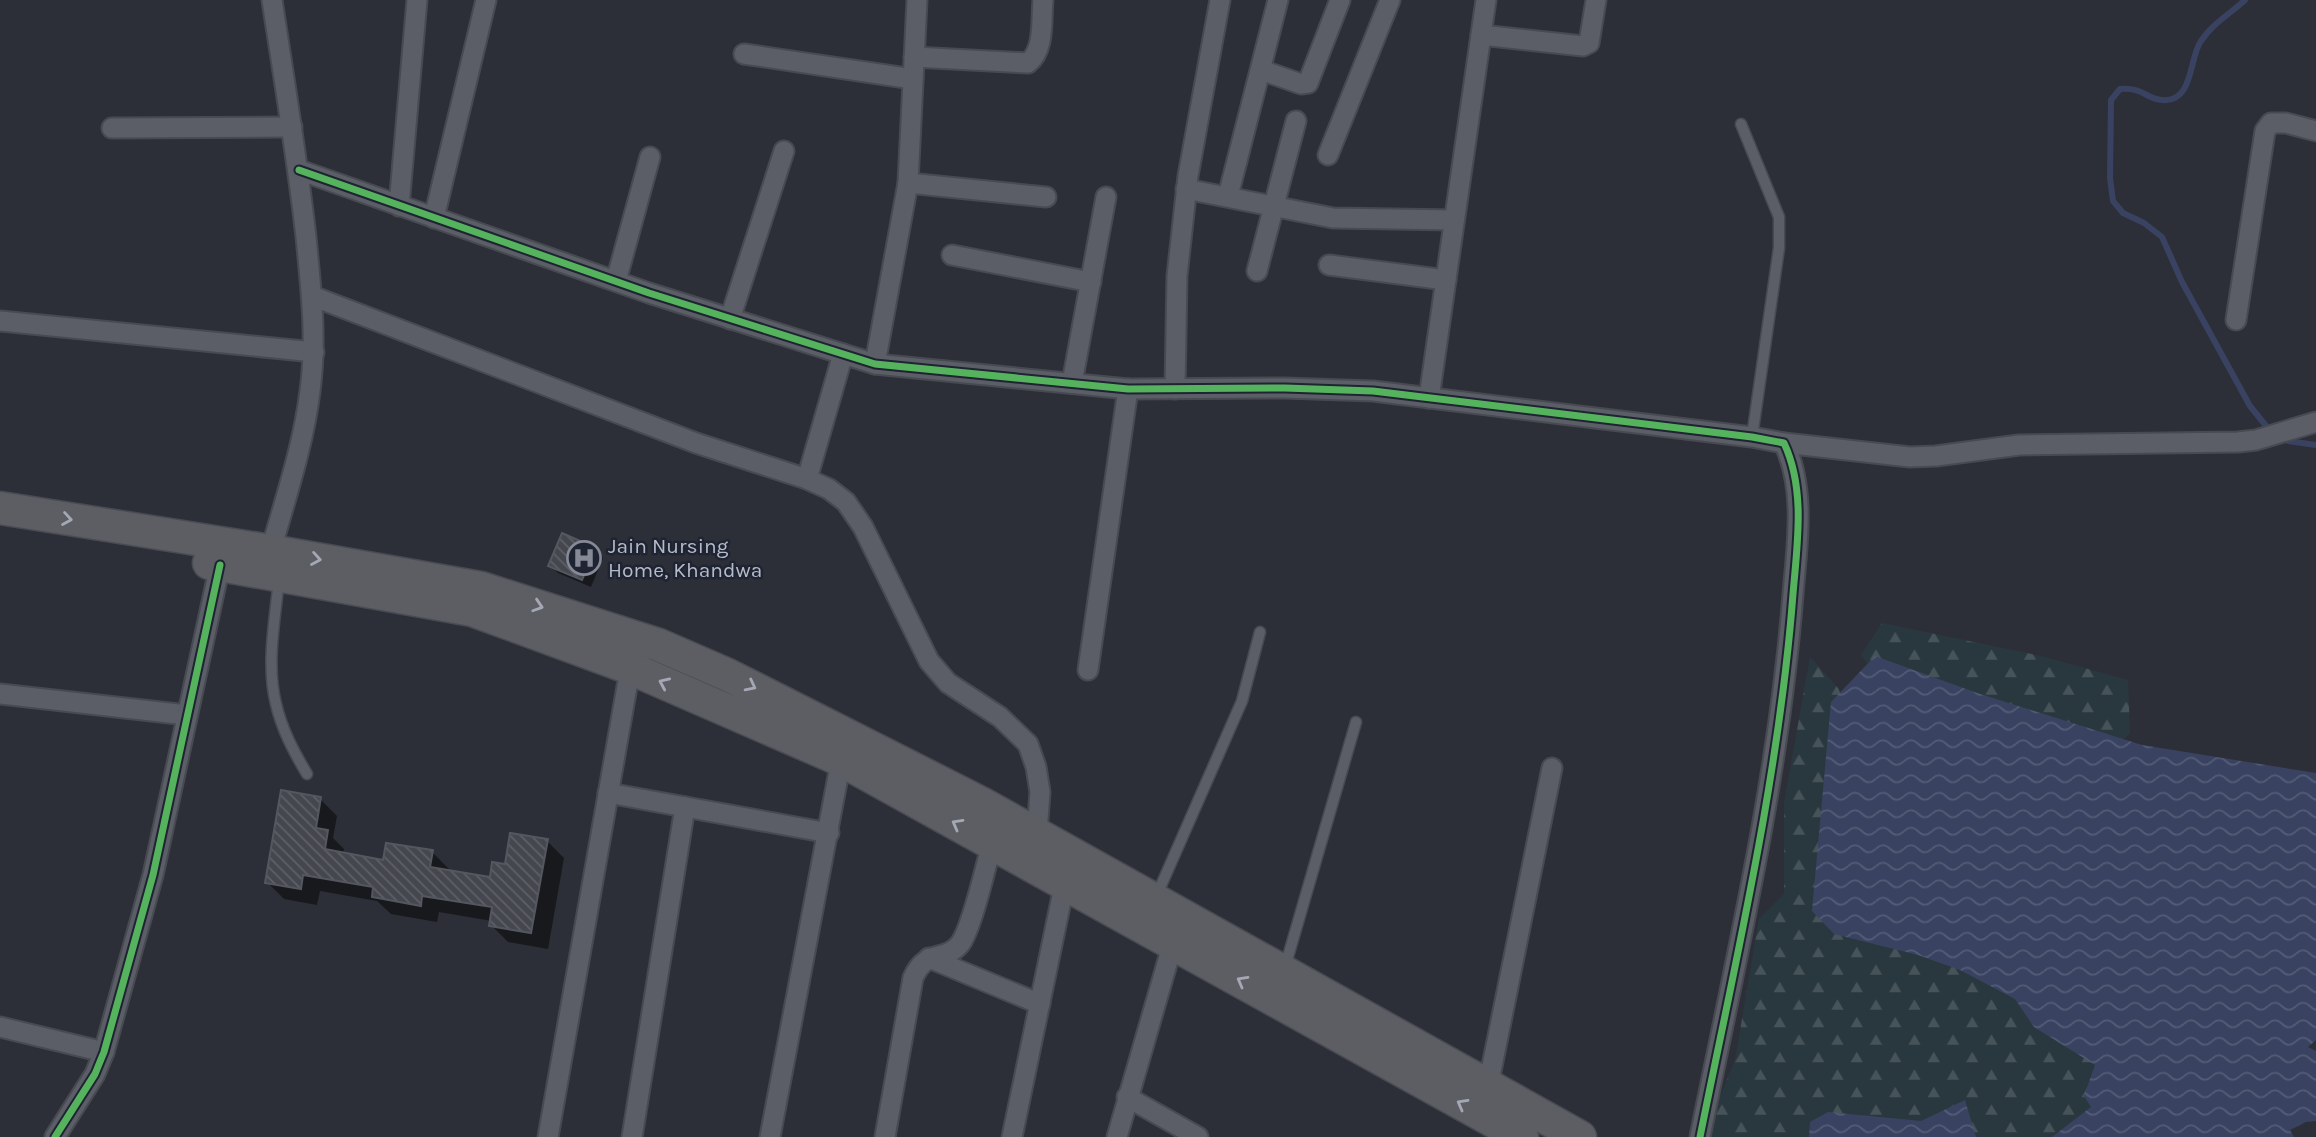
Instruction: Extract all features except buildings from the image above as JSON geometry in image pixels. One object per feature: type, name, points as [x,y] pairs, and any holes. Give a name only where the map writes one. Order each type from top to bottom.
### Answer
[{"type":"highway","points":[[0,508],[472,610],[498,606],[635,636],[728,674],[992,843],[1065,883],[1150,913],[1173,943],[1279,985],[1488,1086],[1580,1137]]},
{"type":"highway","points":[[0,530],[220,565],[272,566]]},
{"type":"highway","points":[[498,606],[630,668],[843,748],[1037,833],[1071,852],[1150,913],[1279,985],[1522,1137]]},
{"type":"street","points":[[272,0],[299,170],[312,296],[314,352],[303,434],[272,566]]},
{"type":"street","points":[[399,206],[417,0]]},
{"type":"street","points":[[434,218],[486,0]]},
{"type":"street","points":[[876,364],[908,183],[918,0]]},
{"type":"street","points":[[914,57],[1028,63],[1036,57],[1039,47],[1043,0]]},
{"type":"street","points":[[1175,389],[1177,276],[1186,189],[1220,0]]},
{"type":"street","points":[[1228,196],[1278,0]]},
{"type":"street","points":[[1261,70],[1301,84],[1308,83],[1340,0]]},
{"type":"street","points":[[1328,155],[1390,0]]},
{"type":"street","points":[[1429,398],[1486,0]]},
{"type":"street","points":[[1481,35],[1583,46],[1589,43],[1596,0]]},
{"type":"street","points":[[744,54],[913,79]]},
{"type":"street","points":[[1257,271],[1296,121]]},
{"type":"street","points":[[2236,320],[2265,131],[2271,123],[2316,131]]},
{"type":"street","points":[[111,128],[292,127]]},
{"type":"street","points":[[730,319],[784,151]]},
{"type":"street","points":[[616,281],[650,157]]},
{"type":"street","points":[[299,170],[616,281],[876,364],[1128,389],[1360,391],[1910,457],[2019,444],[2256,440],[2316,422]]},
{"type":"street","points":[[908,183],[1046,197]]},
{"type":"street","points":[[1186,189],[1333,218],[1454,220]]},
{"type":"street","points":[[1072,383],[1106,197]]},
{"type":"street","points":[[952,255],[1091,282]]},
{"type":"street","points":[[1329,265],[1446,280]]},
{"type":"street","points":[[312,296],[696,443],[807,479],[829,489],[846,502],[863,527],[929,661],[948,683],[1000,717],[1028,744],[1036,767],[1040,792],[1037,833]]},
{"type":"street","points":[[0,321],[314,352]]},
{"type":"street","points":[[807,479],[843,354]]},
{"type":"street","points":[[1088,670],[1128,389]]},
{"type":"street","points":[[1700,1137],[1751,887],[1787,669],[1798,493],[1792,460],[1784,443]]},
{"type":"street","points":[[55,1137],[95,1074],[104,1052],[153,875],[220,565]]},
{"type":"street","points":[[548,1137],[635,636]]},
{"type":"street","points":[[0,694],[187,715]]},
{"type":"street","points":[[770,1137],[843,748]]},
{"type":"street","points":[[1488,1086],[1552,768]]},
{"type":"street","points":[[608,793],[829,833]]},
{"type":"street","points":[[632,1137],[685,807]]},
{"type":"street","points":[[885,1137],[914,978],[919,964],[949,952],[960,944],[967,929],[992,843]]},
{"type":"street","points":[[1012,1137],[1071,852]]},
{"type":"street","points":[[1117,1137],[1173,943]]},
{"type":"street","points":[[929,958],[1040,1004]]},
{"type":"street","points":[[0,1027],[104,1052]]},
{"type":"street","points":[[1127,1097],[1198,1137]]},
{"type":"lane","points":[[1741,124],[1779,216],[1779,248],[1752,437]]},
{"type":"lane","points":[[272,566],[275,702],[287,739],[307,774]]},
{"type":"lane","points":[[1150,913],[1242,701],[1260,632]]},
{"type":"lane","points":[[1279,985],[1356,722]]},
{"type":"green space","points":[[1882,623],[2041,656],[2128,680],[2130,733],[2110,751],[1892,697],[1861,655]]},
{"type":"green space","points":[[1810,657],[1838,688],[1849,712],[1905,914],[2107,1055],[2105,1104],[2079,1137],[1708,1137],[1735,1060],[1759,919],[1784,894],[1784,803]]},
{"type":"water","points":[[1875,656],[1977,693],[2142,745],[2316,773],[2316,1040],[2308,1047],[2316,1051],[2316,1121],[2306,1122],[2290,1130],[2294,1137],[2052,1137],[2091,1107],[2084,1096],[2095,1065],[2034,1027],[2015,999],[1960,970],[1918,955],[1834,934],[1812,911],[1831,702]]},
{"type":"water","points":[[1965,1100],[1976,1137],[1809,1137],[1810,1122],[1828,1112],[1921,1121]]},
{"type":"waterway","points":[[2245,0],[2216,24],[2201,41],[2189,78],[2180,94],[2172,99],[2162,100],[2139,91],[2120,89],[2111,100],[2110,178],[2113,201],[2123,213],[2144,223],[2162,237],[2182,282],[2250,406],[2271,432]]},
{"type":"waterway","points":[[2281,437],[2288,441],[2316,445]]},
{"type":"cycle path","points":[[299,170],[649,293],[875,364],[1128,389],[1285,388],[1373,391],[1784,443],[1795,480],[1798,518],[1778,731],[1742,935],[1700,1137]]},
{"type":"cycle path","points":[[55,1137],[95,1074],[104,1052],[153,875],[220,565]]},
{"type":"place","name":"Jain Nursing Home, Khandwa","points":[[584,558]]}]
